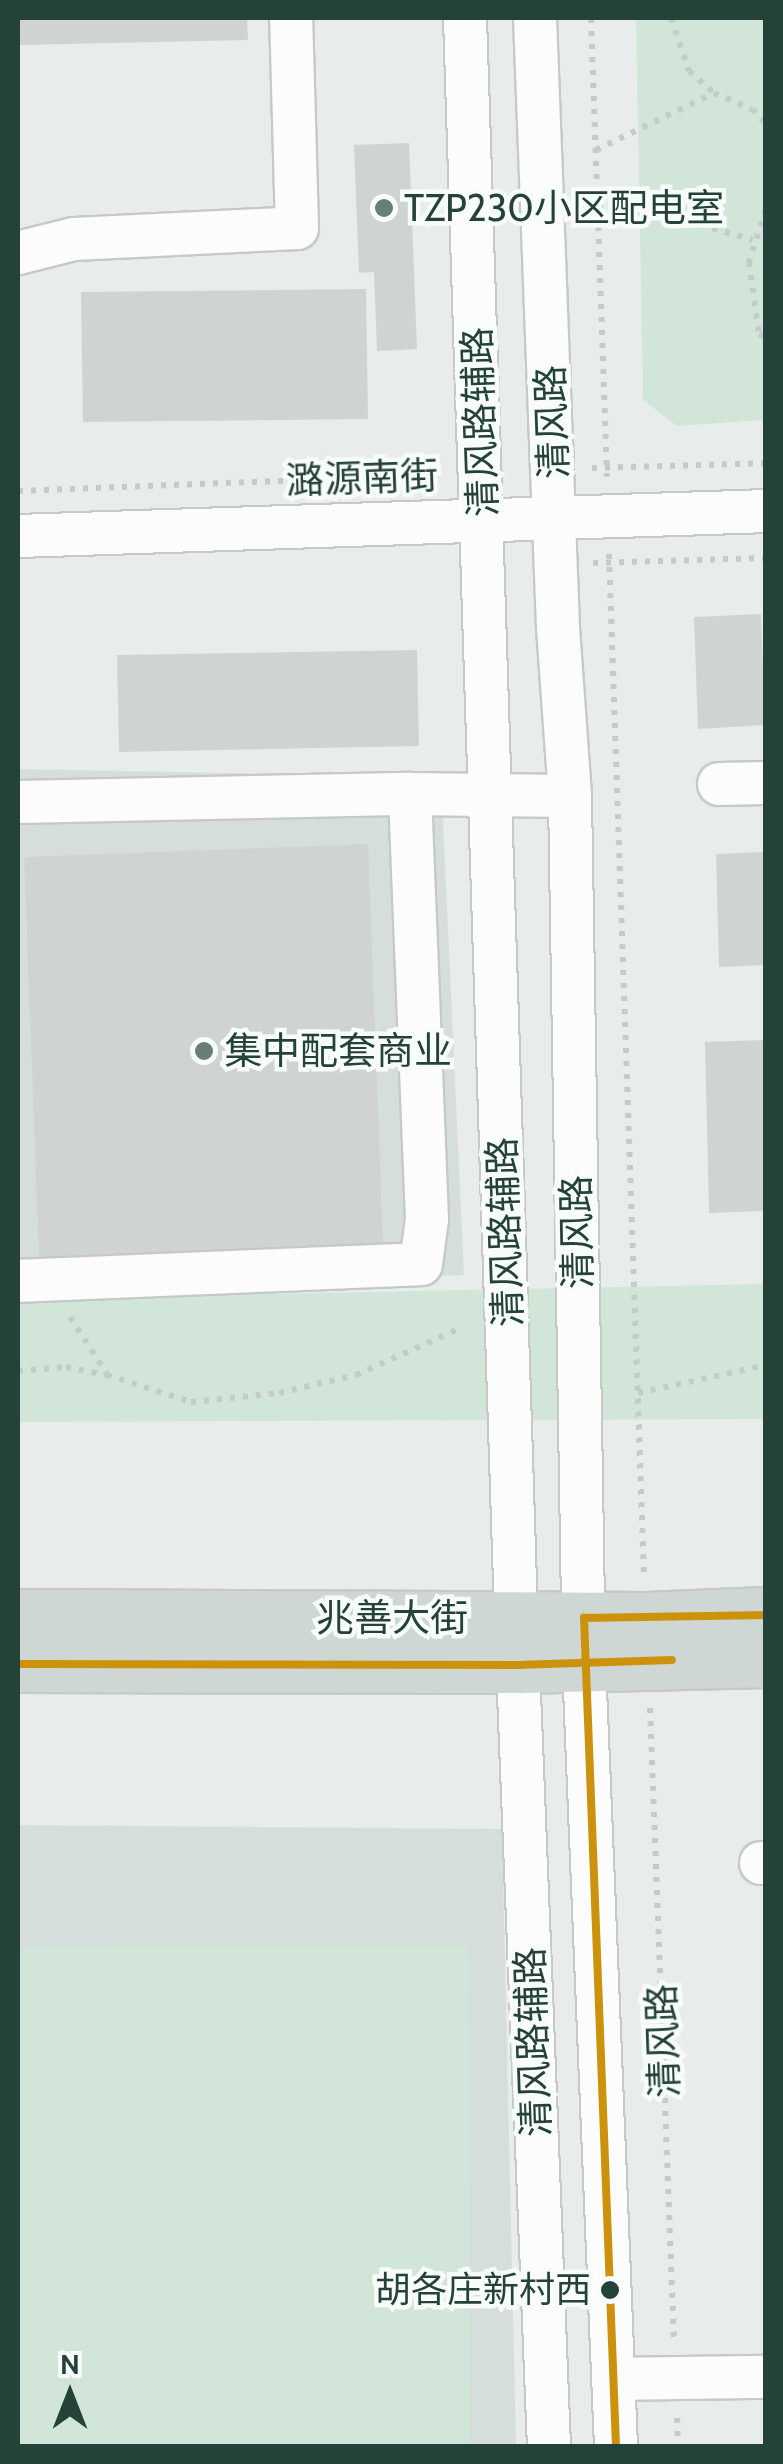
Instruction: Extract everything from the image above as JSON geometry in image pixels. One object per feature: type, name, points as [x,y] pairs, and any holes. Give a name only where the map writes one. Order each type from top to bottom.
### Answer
[{"type":"main road","name":"兆善大街","points":[[647,1640],[766,1615]]},
{"type":"main road","name":"兆善大街","points":[[18,1617],[518,1641]]},
{"type":"main road","name":"兆善大街","points":[[18,1664],[518,1641],[647,1640],[766,1659]]},
{"type":"street","points":[[18,253],[74,238],[297,228],[290,18]]},
{"type":"street","name":"清风路辅路","points":[[465,18],[518,1641],[549,2446]]},
{"type":"street","name":"清风路","points":[[535,18],[558,628],[570,796],[584,1641],[616,2446]]},
{"type":"street","name":"潞源南街","points":[[18,536],[766,510]]},
{"type":"street","points":[[719,784],[766,783]]},
{"type":"street","points":[[18,802],[410,794],[570,796]]},
{"type":"street","points":[[31,1280],[421,1264],[427,1220],[410,794]]},
{"type":"street","points":[[614,2379],[766,2377]]},
{"type":"path","name":"清风路","points":[[591,18],[678,2446]]},
{"type":"path","points":[[670,18],[688,70],[714,92],[752,110],[766,124]]},
{"type":"path","points":[[596,150],[714,92]]},
{"type":"path","points":[[598,208],[674,216],[752,240]]},
{"type":"path","points":[[766,209],[752,240],[749,262],[759,334],[766,337]]},
{"type":"path","points":[[554,470],[766,463]]},
{"type":"path","name":"潞源南街","points":[[18,491],[481,473]]},
{"type":"path","points":[[31,1280],[107,1375]]},
{"type":"path","points":[[18,1371],[66,1368],[107,1375],[191,1402],[279,1394],[356,1374],[456,1330]]},
{"type":"path","points":[[638,1394],[766,1365]]},
{"type":"shaded area","name":"集中配套商业","points":[[18,769],[441,777],[464,1275],[18,1297]]},
{"type":"shaded area","points":[[18,1825],[502,1829],[516,2446],[18,2446]]},
{"type":"green space","points":[[636,18],[765,18],[765,420],[677,426],[643,400]]},
{"type":"green space","points":[[765,1284],[765,1419],[18,1422],[18,1299]]},
{"type":"green space","points":[[468,1946],[469,2446],[18,2446],[18,1947]]},
{"type":"building","points":[[18,18],[247,18],[248,40],[18,45]]},
{"type":"building","name":"TZP230小区配电室","points":[[409,143],[417,349],[377,351],[374,272],[359,273],[354,145]]},
{"type":"building","points":[[366,289],[368,419],[83,422],[81,292]]},
{"type":"building","points":[[761,614],[765,725],[698,729],[694,617]]},
{"type":"building","points":[[417,650],[419,746],[119,752],[117,655]]},
{"type":"building","name":"集中配套商业","points":[[368,844],[383,1245],[39,1258],[24,857]]},
{"type":"building","points":[[766,852],[766,965],[719,967],[716,854]]},
{"type":"building","points":[[766,1040],[766,1211],[709,1213],[705,1042]]},
{"type":"transit line","points":[[616,2446],[584,1618],[766,1615]]},
{"type":"transit line","points":[[18,1664],[519,1665],[672,1660]]},
{"type":"place","name":"TZP230小区配电室","points":[[384,208]]},
{"type":"place","name":"集中配套商业","points":[[204,1051]]},
{"type":"place","name":"胡各庄新村西","points":[[610,2290]]}]
